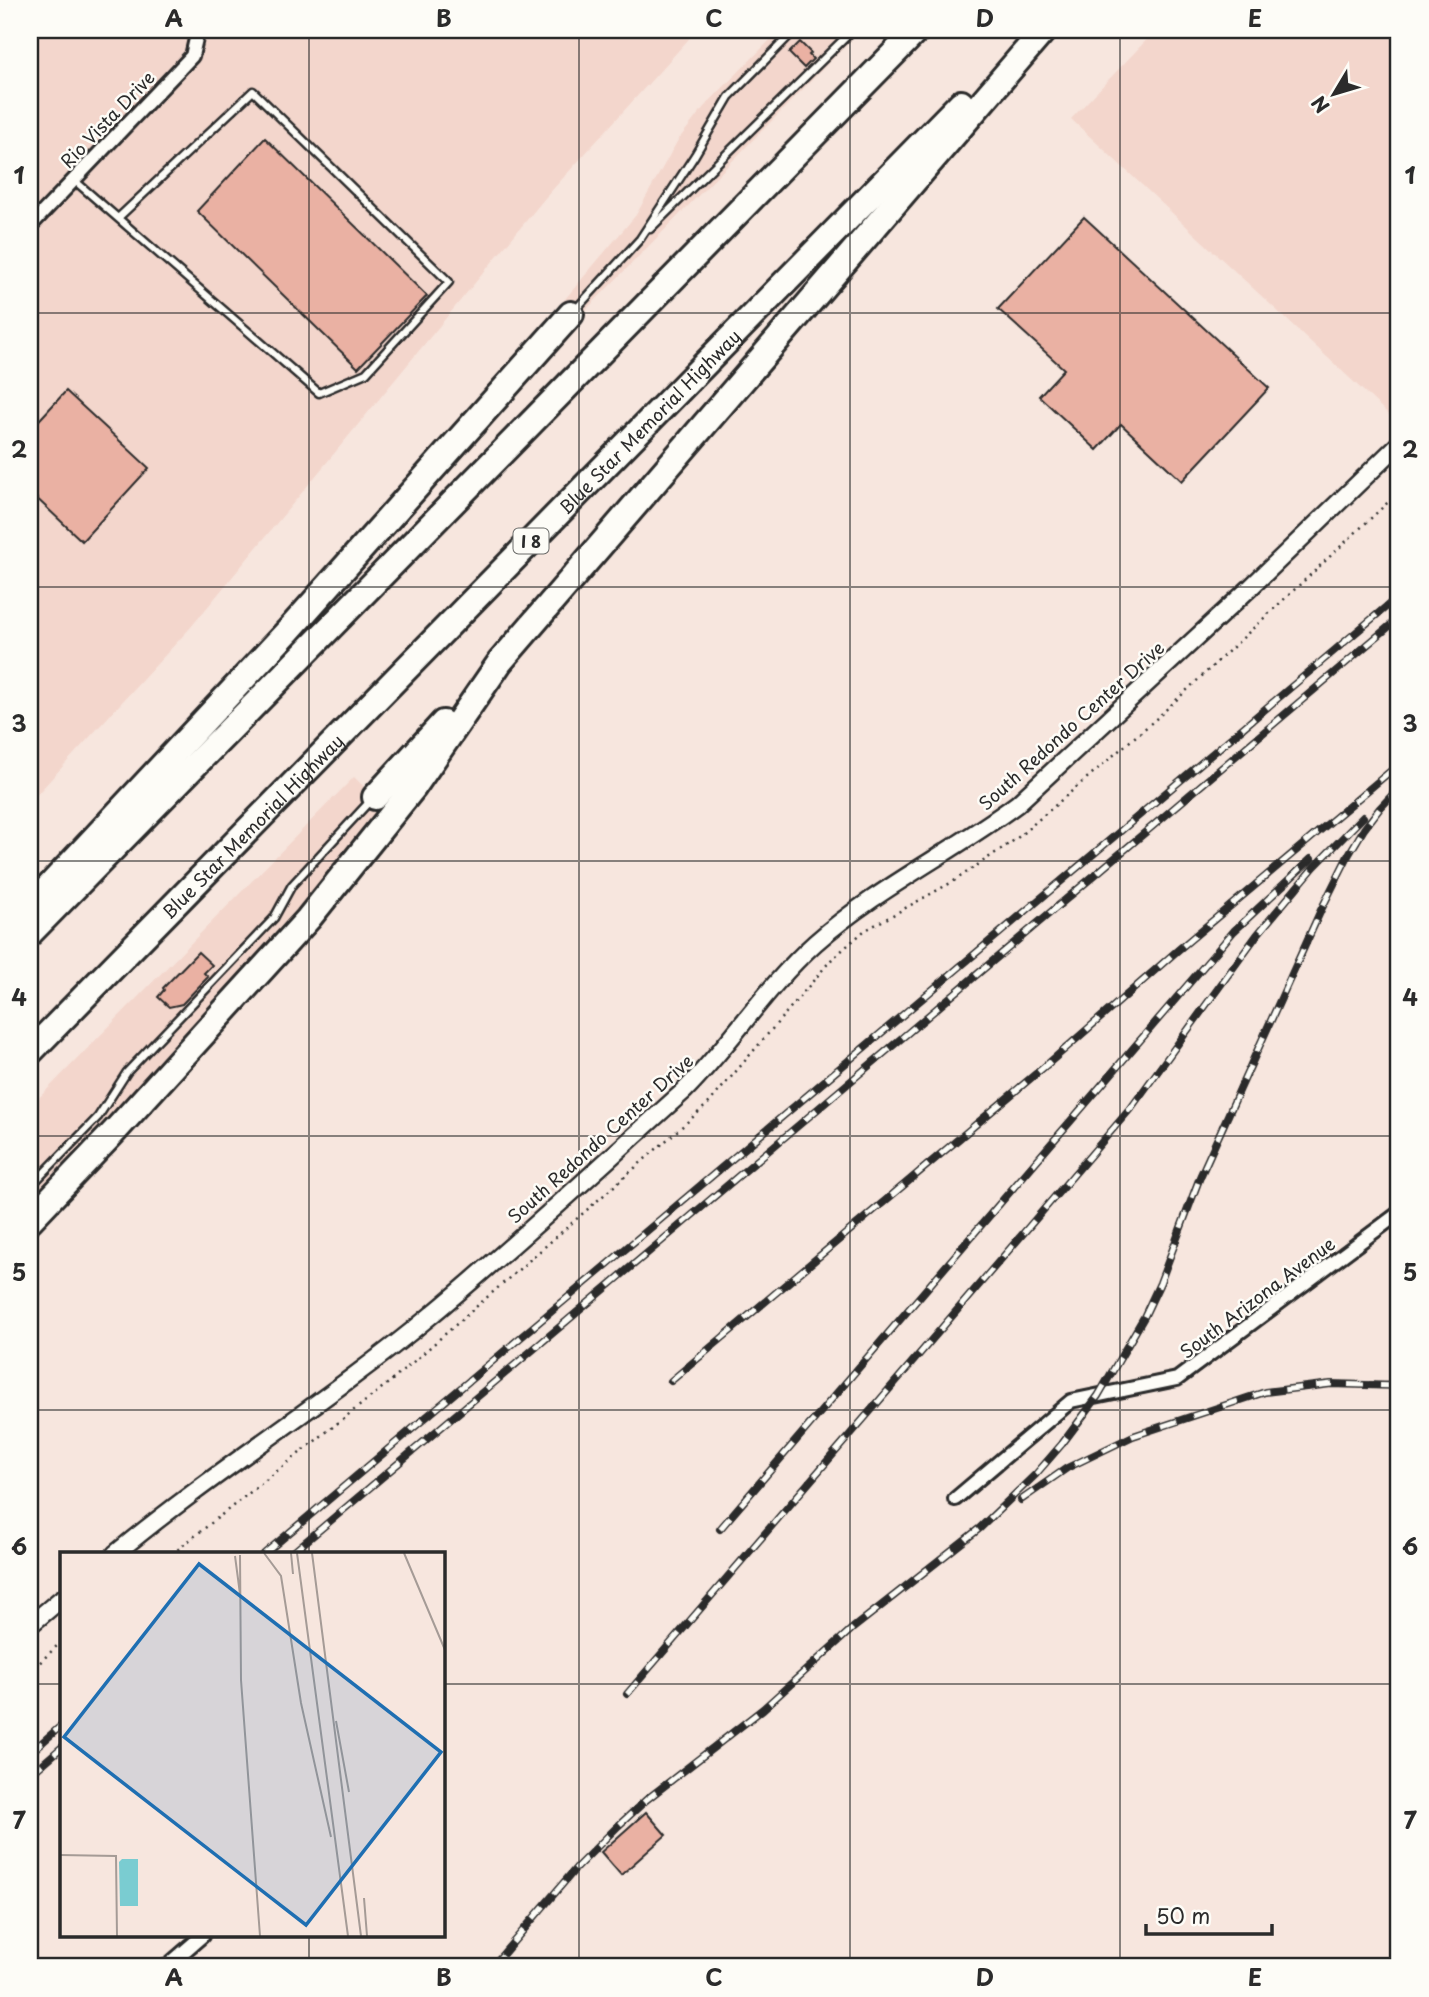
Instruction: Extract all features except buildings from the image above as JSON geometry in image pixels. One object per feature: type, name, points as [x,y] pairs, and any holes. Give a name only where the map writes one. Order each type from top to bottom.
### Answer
[{"type":"highway","points":[[30,933],[917,30]]},
{"type":"highway","name":"Blue Star Memorial Highway","points":[[30,1052],[1033,30]]},
{"type":"highway","points":[[374,797],[500,662],[1044,30]]},
{"type":"highway","points":[[30,907],[289,630],[571,314]]},
{"type":"highway","points":[[30,1220],[308,919],[414,787],[500,662]]},
{"type":"street","name":"Rio Vista Drive","points":[[30,226],[192,56],[198,30]]},
{"type":"street","name":"South Redondo Center Drive","points":[[118,1552],[429,1318],[684,1091],[705,1070],[798,959],[816,942],[854,911],[980,832],[1017,804],[1251,587],[1399,444]]},
{"type":"street","name":"South Arizona Avenue","points":[[955,1499],[1071,1401],[1177,1379],[1399,1213]]},
{"type":"street","points":[[30,1625],[60,1600]]},
{"type":"street","points":[[166,1967],[200,1938]]},
{"type":"lane","points":[[640,239],[729,97],[795,30]]},
{"type":"lane","points":[[571,314],[640,239],[853,30]]},
{"type":"lane","points":[[74,180],[319,393],[366,373],[449,282],[253,92],[118,218]]},
{"type":"lane","points":[[30,1187],[98,1117],[127,1072],[274,918],[292,886],[374,797]]},
{"type":"path","points":[[175,1552],[396,1377],[709,1103],[831,960],[864,931],[954,881],[1016,839],[1157,718],[1399,492]]},
{"type":"path","points":[[30,1672],[60,1643]]},
{"type":"shaded area","points":[[30,30],[697,30],[545,198],[191,627],[30,802]]},
{"type":"shaded area","points":[[780,30],[861,30],[577,319],[560,305],[636,215],[678,140],[704,107]]},
{"type":"shaded area","points":[[1156,30],[1399,30],[1399,424],[1071,119]]},
{"type":"shaded area","points":[[354,777],[387,809],[228,998],[30,1204],[30,1107]]},
{"type":"railway","points":[[266,1552],[1399,596]]},
{"type":"railway","points":[[293,1552],[1399,618]]},
{"type":"railway","points":[[671,1381],[1399,764]]},
{"type":"railway","points":[[492,1967],[577,1867],[646,1800],[763,1709],[853,1628],[980,1528],[1036,1474],[1062,1444],[1098,1396],[1144,1317],[1160,1283],[1200,1177],[1321,910],[1364,829],[1399,788]]},
{"type":"railway","points":[[627,1694],[1131,1108],[1257,935],[1314,867],[1363,817]]},
{"type":"railway","points":[[720,1529],[1234,931],[1311,859]]},
{"type":"railway","points":[[1021,1500],[1067,1468],[1133,1436],[1265,1392],[1331,1384],[1399,1386]]},
{"type":"railway","points":[[30,1753],[60,1727]]},
{"type":"railway","points":[[30,1775],[60,1749]]}]
